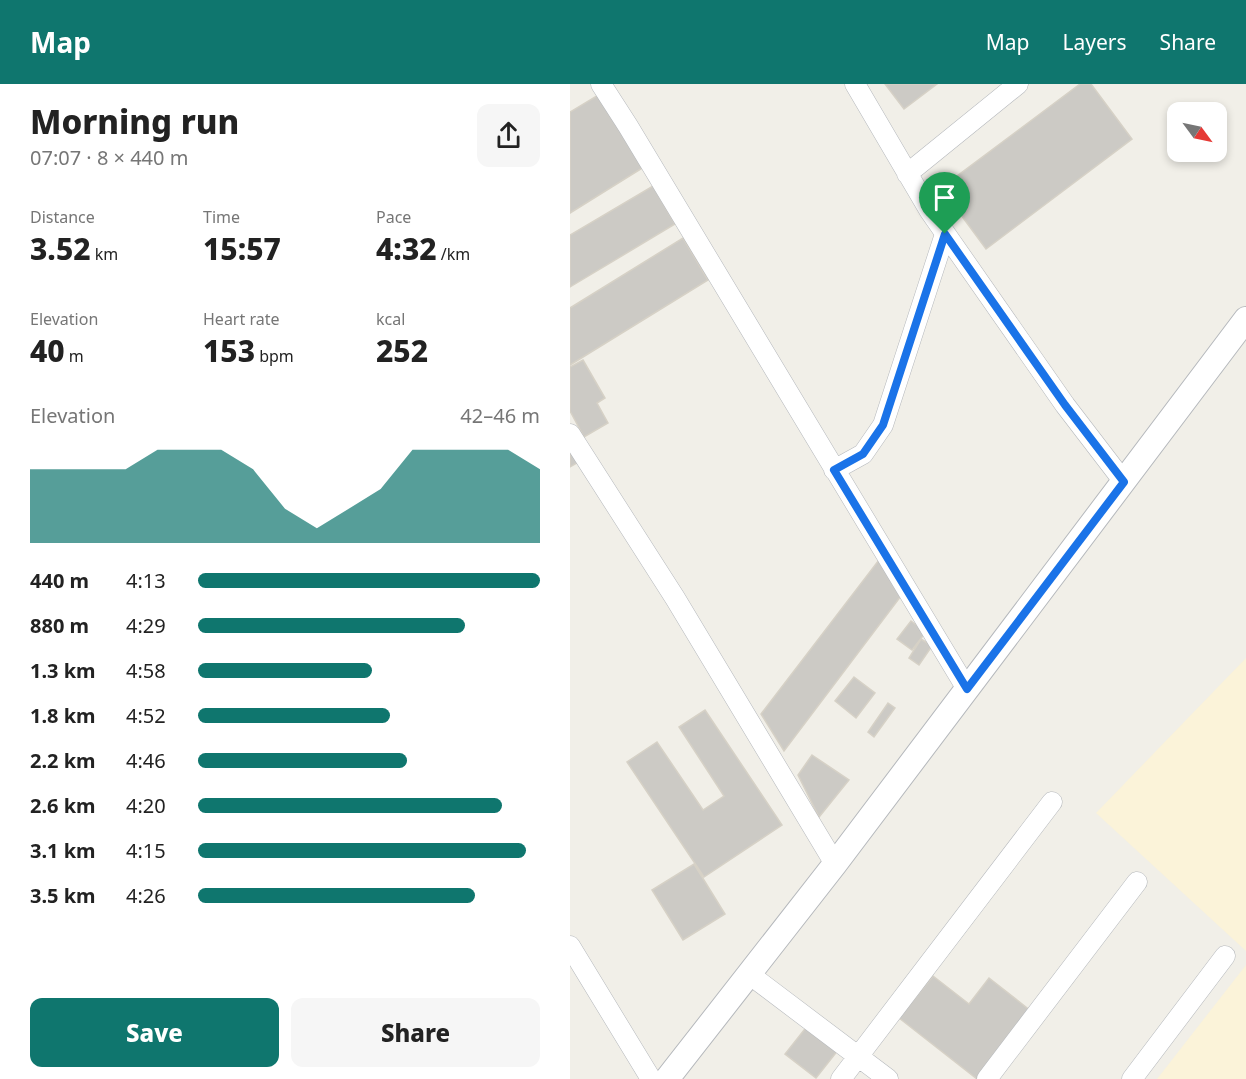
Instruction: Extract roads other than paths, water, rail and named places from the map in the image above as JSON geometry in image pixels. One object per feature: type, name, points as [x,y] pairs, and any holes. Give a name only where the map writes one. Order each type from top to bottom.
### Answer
[{"type":"street","points":[[601,84],[967,689]]},
{"type":"street","points":[[855,84],[945,234],[1065,405],[1124,482]]},
{"type":"street","points":[[908,174],[1018,84]]},
{"type":"street","points":[[834,470],[863,454],[883,425],[945,234]]},
{"type":"street","points":[[667,1079],[835,864],[1246,319]]},
{"type":"street","points":[[570,434],[675,598],[835,864]]},
{"type":"street","points":[[841,1079],[1052,802]]},
{"type":"street","points":[[987,1079],[1137,882]]},
{"type":"street","points":[[570,946],[651,1079]]},
{"type":"street","points":[[1132,1079],[1225,956]]},
{"type":"street","points":[[749,974],[888,1079]]}]
